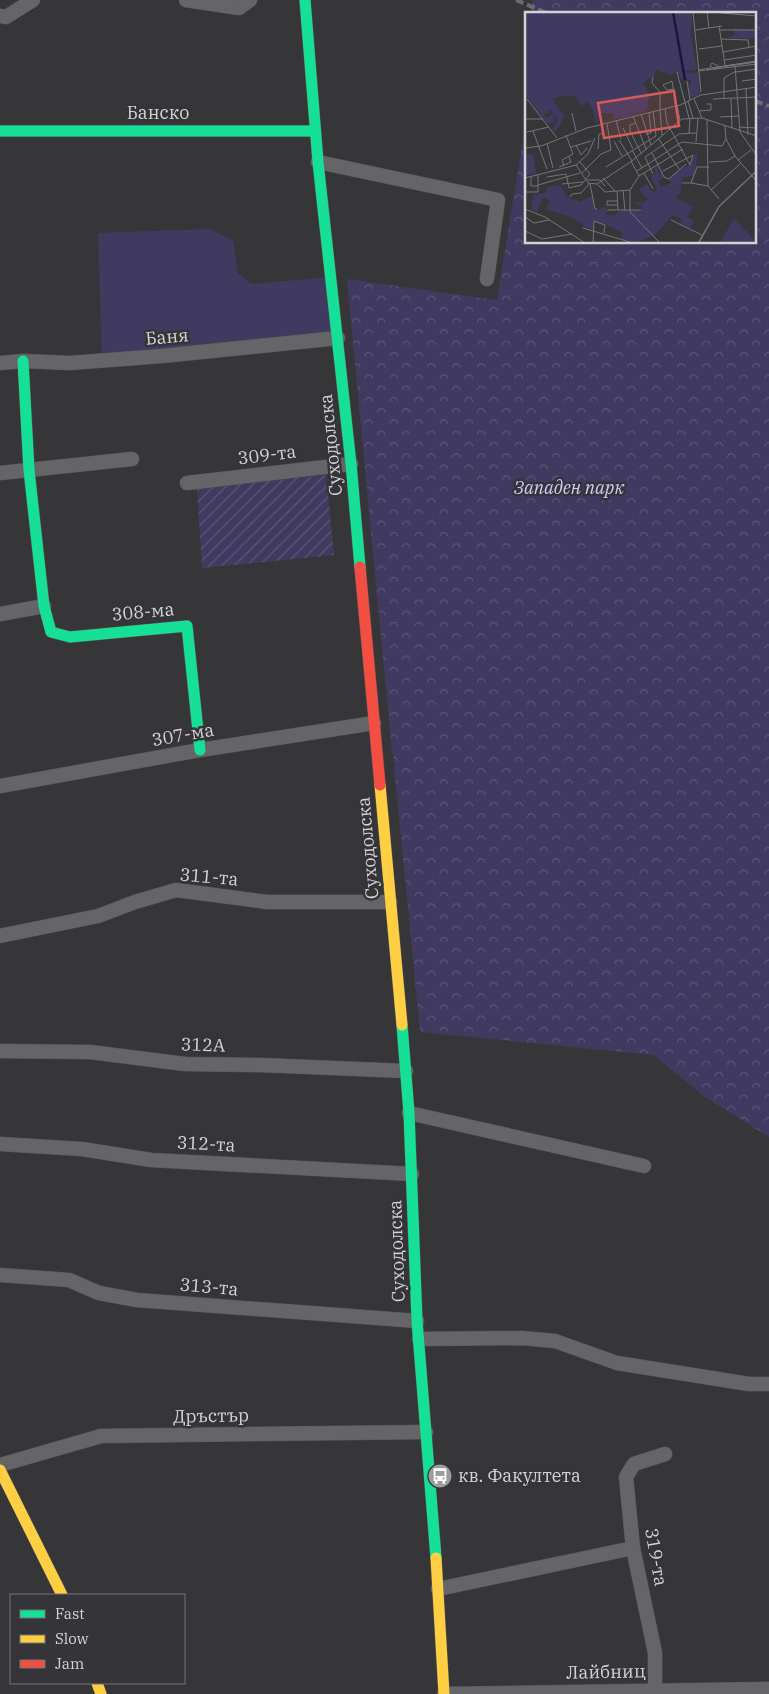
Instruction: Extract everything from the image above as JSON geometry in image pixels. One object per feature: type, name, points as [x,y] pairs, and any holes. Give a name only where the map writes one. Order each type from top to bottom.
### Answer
[{"type":"street","points":[[0,16],[6,17],[33,0]]},
{"type":"street","points":[[186,0],[239,8],[250,0]]},
{"type":"street","name":"Суходолска","points":[[304,0],[318,162],[351,464],[406,1071],[418,1340],[438,1589],[444,1694]]},
{"type":"street","name":"Банско","points":[[0,131],[315,131]]},
{"type":"street","points":[[318,162],[498,200],[487,279]]},
{"type":"street","name":"Баня","points":[[0,363],[23,361],[70,363],[162,356],[338,338]]},
{"type":"street","points":[[0,614],[44,606],[29,470],[23,361]]},
{"type":"street","points":[[0,473],[132,460]]},
{"type":"street","name":"309-та","points":[[187,483],[351,464]]},
{"type":"street","name":"308-ма","points":[[44,606],[51,632],[70,637],[187,626],[200,750]]},
{"type":"street","name":"307-ма","points":[[0,786],[200,750],[374,723]]},
{"type":"street","name":"311-та","points":[[0,936],[98,916],[135,902],[176,890],[267,902],[390,902]]},
{"type":"street","name":"312А","points":[[0,1051],[90,1052],[184,1064],[406,1071]]},
{"type":"street","points":[[409,1113],[644,1166]]},
{"type":"street","name":"312-та","points":[[0,1144],[82,1149],[151,1160],[412,1174]]},
{"type":"street","name":"313-та","points":[[0,1275],[69,1280],[99,1293],[137,1300],[417,1322]]},
{"type":"street","points":[[418,1340],[522,1338],[555,1340],[617,1363],[750,1384],[769,1384]]},
{"type":"street","name":"Дръстър","points":[[0,1465],[101,1436],[426,1432]]},
{"type":"street","name":"319-та","points":[[655,1690],[655,1653],[633,1548],[626,1477],[634,1464],[665,1454]]},
{"type":"street","points":[[0,1470],[62,1594]]},
{"type":"street","points":[[438,1589],[633,1548]]},
{"type":"street","name":"Лайбниц","points":[[444,1694],[769,1689]]},
{"type":"green space","name":"Западен парк","points":[[533,0],[769,0],[769,1137],[702,1095],[654,1055],[420,1032],[347,279],[497,300],[525,127],[525,244],[756,244],[756,12],[530,12]]},
{"type":"green space","points":[[210,229],[233,241],[238,273],[251,284],[331,277],[338,338],[102,361],[98,233]]},
{"type":"green space","points":[[326,475],[334,555],[202,568],[197,488]]},
{"type":"railway","points":[[516,0],[544,12]]},
{"type":"railway","points":[[756,101],[769,106]]},
{"type":"traffic: fast","points":[[305,0],[318,162],[351,464],[360,567]]},
{"type":"traffic: fast","points":[[0,131],[315,131]]},
{"type":"traffic: fast","points":[[23,361],[29,470],[44,606],[51,632],[70,637],[187,626],[200,750]]},
{"type":"traffic: fast","points":[[402,1025],[409,1113],[417,1321],[436,1558]]},
{"type":"traffic: slow","points":[[380,785],[402,1025]]},
{"type":"traffic: slow","points":[[0,1470],[62,1594]]},
{"type":"traffic: slow","points":[[436,1558],[444,1694]]},
{"type":"traffic: slow","points":[[97,1684],[101,1694]]},
{"type":"traffic: jam","points":[[360,567],[380,785]]},
{"type":"place","name":"кв. Факултета","points":[[440,1476]]}]
